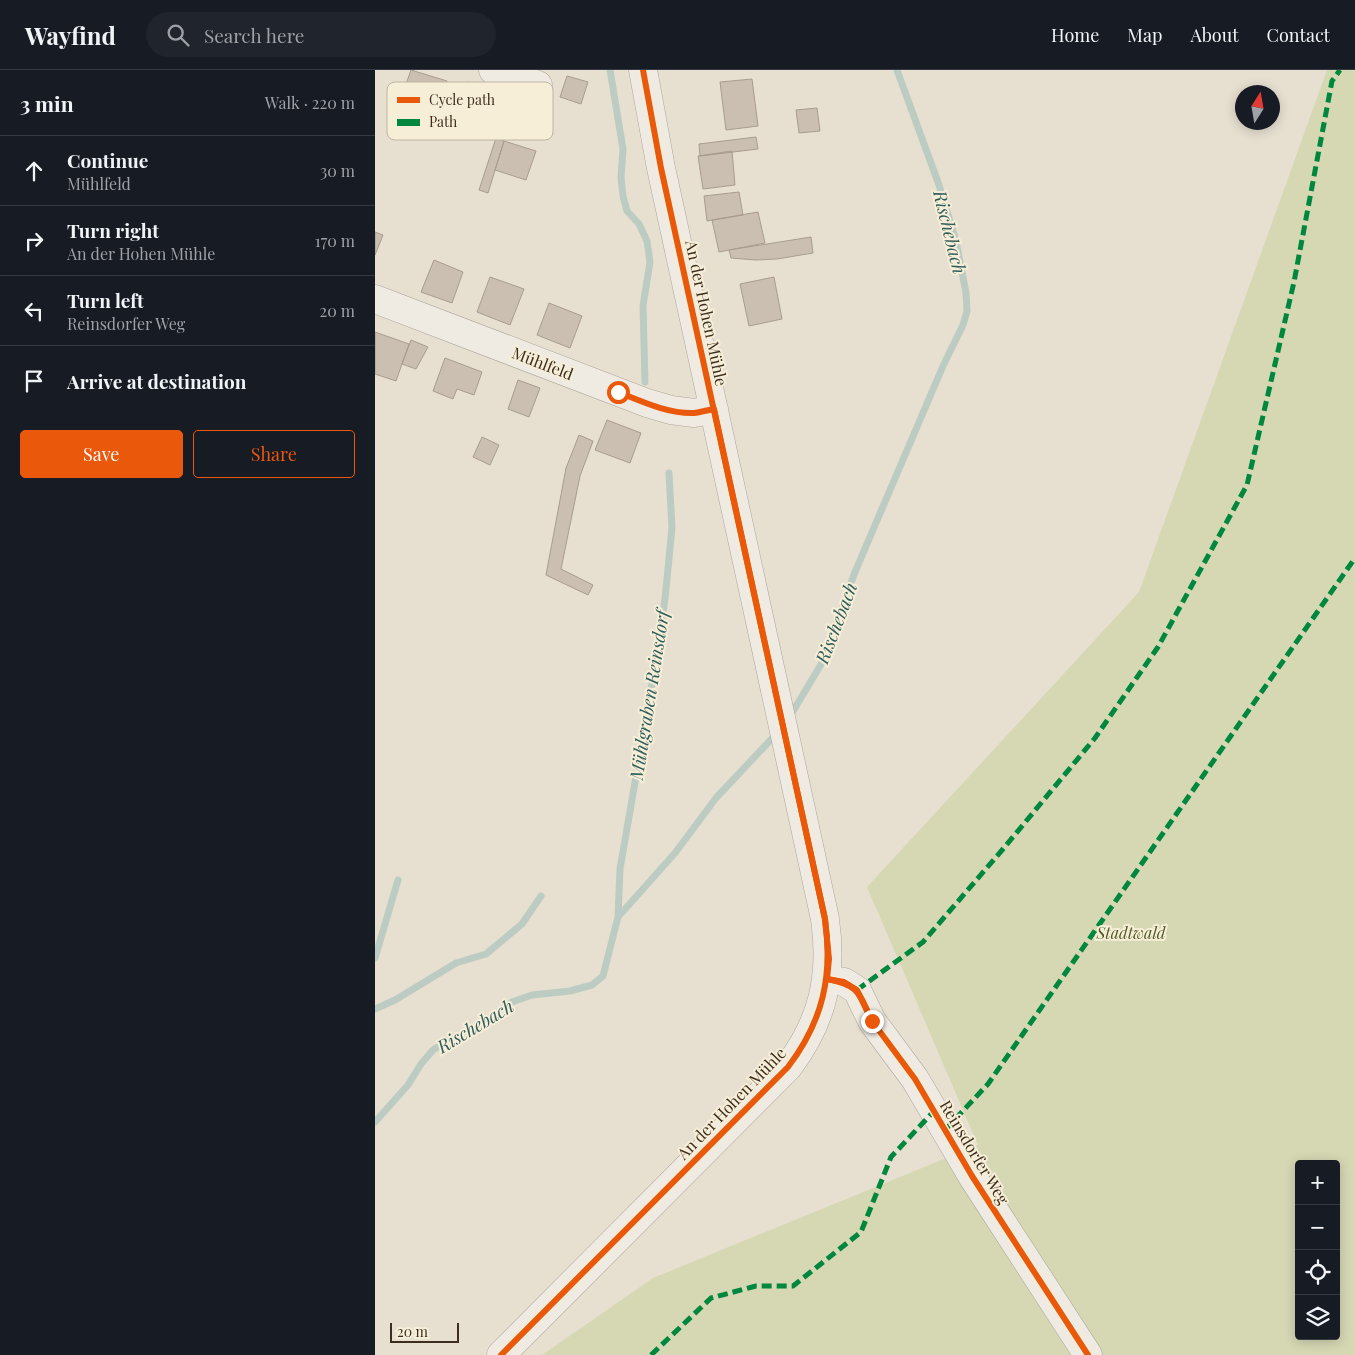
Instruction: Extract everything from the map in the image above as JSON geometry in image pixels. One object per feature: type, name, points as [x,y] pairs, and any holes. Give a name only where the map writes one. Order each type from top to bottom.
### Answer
[{"type":"street","points":[[493,70],[529,82]]},
{"type":"street","name":"An der Hohen Mühle","points":[[501,1355],[788,1067],[810,1034],[823,998],[827,979],[829,959],[825,919],[661,168],[643,70]]},
{"type":"street","name":"Mühlfeld","points":[[375,299],[647,404],[694,413],[714,409]]},
{"type":"street","name":"Reinsdorfer Weg","points":[[827,979],[844,982],[857,990],[872,1021],[915,1079],[972,1176],[1088,1355]]},
{"type":"green space","name":"Stadtwald","points":[[1327,70],[1355,70],[1355,1355],[542,1355],[653,1278],[978,1145],[867,887],[1139,592]]},
{"type":"building","points":[[411,70],[447,81],[447,82],[407,82]]},
{"type":"building","points":[[567,76],[588,82],[581,104],[560,97]]},
{"type":"building","points":[[752,79],[758,126],[726,130],[720,82]]},
{"type":"building","points":[[817,108],[820,131],[799,133],[796,110]]},
{"type":"building","points":[[756,137],[758,149],[700,156],[699,144]]},
{"type":"building","points":[[495,140],[504,141],[488,193],[479,190]]},
{"type":"building","points":[[504,141],[536,151],[526,180],[495,170]]},
{"type":"building","points":[[732,151],[735,185],[703,189],[698,156]]},
{"type":"building","points":[[739,192],[743,215],[707,221],[704,196]]},
{"type":"building","points":[[758,212],[765,243],[719,252],[712,220]]},
{"type":"building","points":[[375,232],[383,235],[375,255]]},
{"type":"building","points":[[811,237],[813,253],[777,259],[731,258],[729,250]]},
{"type":"building","points":[[434,260],[463,272],[452,303],[421,292]]},
{"type":"building","points":[[490,277],[524,289],[510,325],[477,312]]},
{"type":"building","points":[[774,277],[782,319],[749,326],[740,284]]},
{"type":"building","points":[[549,303],[582,316],[570,348],[537,335]]},
{"type":"building","points":[[375,332],[409,344],[396,381],[375,374]]},
{"type":"building","points":[[411,340],[428,347],[416,369],[402,364]]},
{"type":"building","points":[[445,358],[482,372],[474,395],[457,389],[453,399],[433,391]]},
{"type":"building","points":[[518,380],[540,388],[529,417],[508,409]]},
{"type":"building","points":[[607,420],[641,433],[630,463],[595,450]]},
{"type":"building","points":[[579,435],[593,441],[580,476],[561,569],[593,585],[588,595],[546,575],[566,468]]},
{"type":"building","points":[[482,437],[499,445],[490,465],[473,457]]},
{"type":"waterway","name":"Mühlgraben Reinsdorf","points":[[610,70],[623,149],[621,177],[623,196],[627,211],[639,224],[647,241],[650,262],[643,306],[645,382]]},
{"type":"waterway","name":"Rischebach","points":[[789,718],[823,661],[855,572],[943,366],[963,325],[967,311],[966,293],[956,241],[939,185],[897,70]]},
{"type":"waterway","name":"Mühlgraben Reinsdorf","points":[[618,917],[620,869],[665,599],[672,528],[669,473]]},
{"type":"waterway","name":"Rischebach","points":[[375,1122],[408,1085],[421,1064],[433,1050],[449,1040],[474,1030],[512,1002],[532,995],[570,991],[592,985],[603,976],[618,917],[675,853],[716,798],[778,732]]},
{"type":"waterway","points":[[375,958],[398,880]]},
{"type":"waterway","points":[[375,1009],[395,1000],[456,963],[486,954],[522,924],[541,896]]},
{"type":"marked path","points":[[857,990],[923,942],[1095,738],[1158,647],[1247,485],[1294,282],[1332,81],[1340,70]]},
{"type":"marked path","points":[[945,1130],[988,1084],[1355,558]]},
{"type":"marked path","points":[[651,1355],[711,1298],[756,1286],[793,1286],[861,1232],[891,1157],[934,1111]]},
{"type":"cycle path","points":[[501,1355],[788,1067],[810,1032],[823,997],[826,979],[828,960],[825,919],[661,168],[643,70]]},
{"type":"cycle path","points":[[827,979],[844,982],[857,990],[872,1021],[915,1079],[972,1176],[1088,1355]]},
{"type":"route","points":[[618,392],[647,404],[671,410],[694,413],[714,409],[825,919],[829,959],[827,979],[844,982],[857,990],[872,1021]]}]
